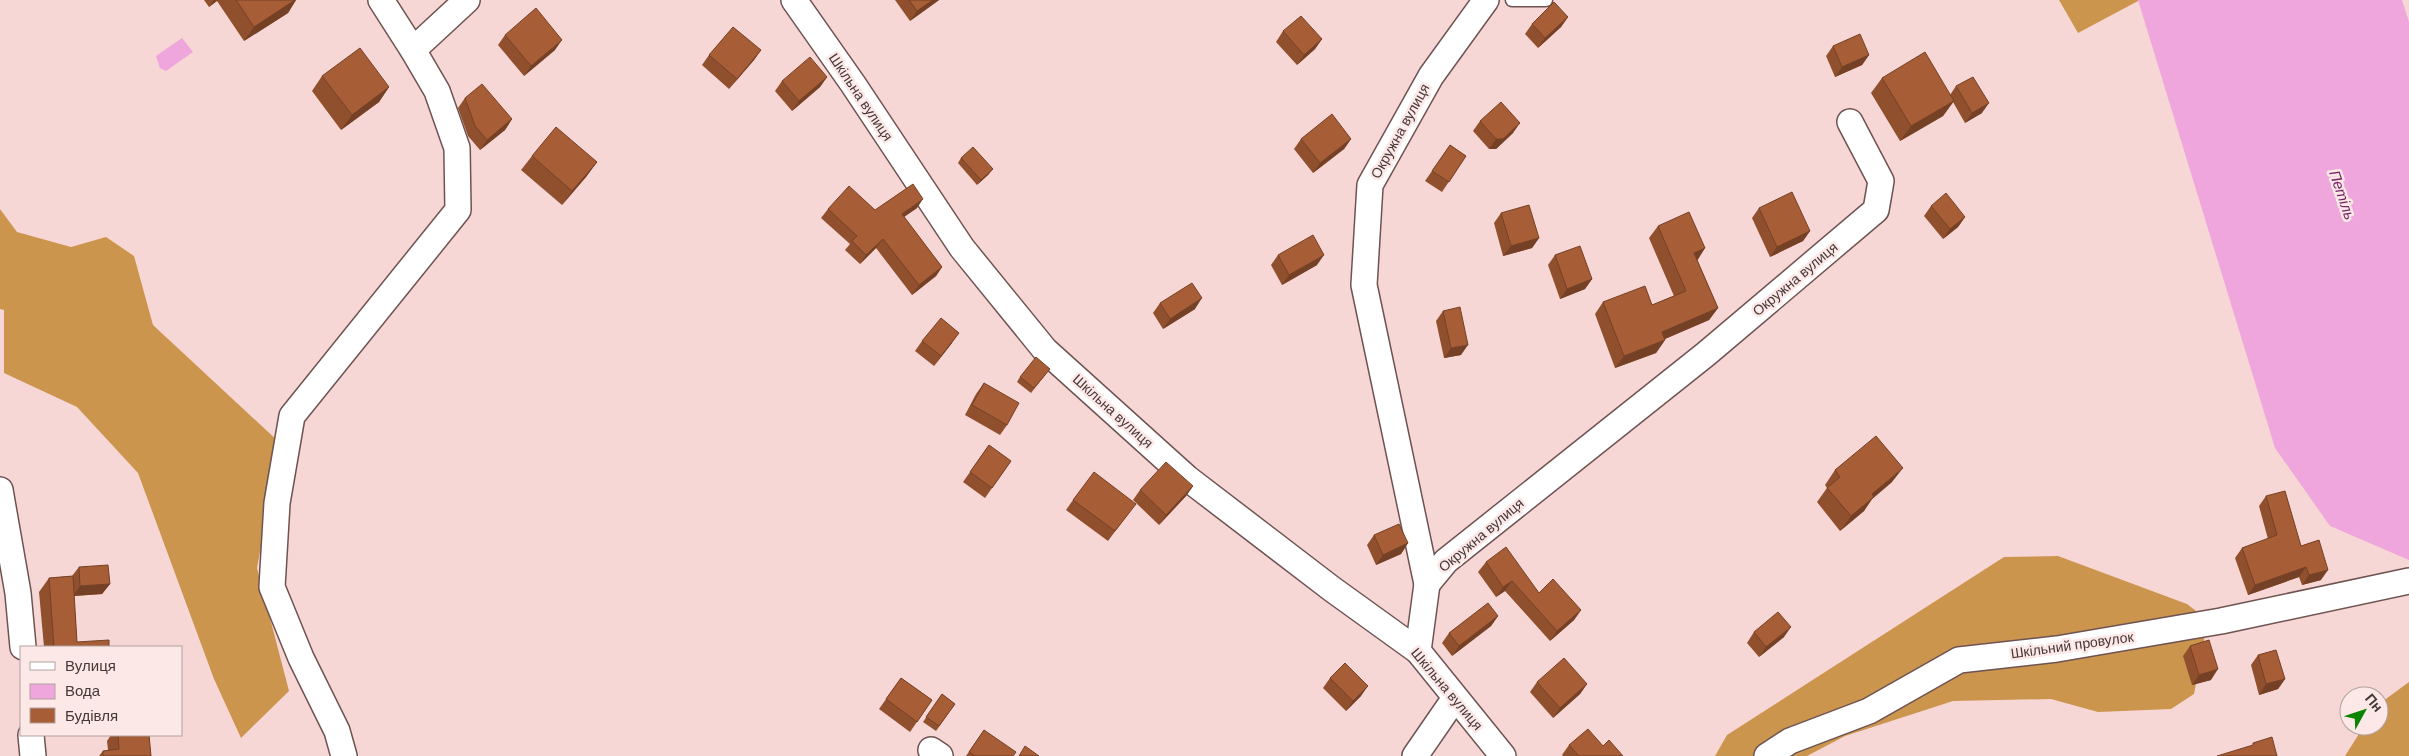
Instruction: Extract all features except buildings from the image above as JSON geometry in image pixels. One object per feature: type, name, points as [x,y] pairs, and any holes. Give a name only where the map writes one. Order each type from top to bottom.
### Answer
[{"type":"street","points":[[344,756],[337,731],[301,658],[272,587],[277,503],[292,416],[458,210],[457,148],[437,91],[382,0]]},
{"type":"street","points":[[413,50],[467,0]]},
{"type":"street","name":"Шкільна вулиця","points":[[794,0],[853,84],[962,248],[1045,350],[1187,478],[1332,589],[1418,651],[1503,756]]},
{"type":"street","name":"Окружна вулиця","points":[[1427,584],[1364,285],[1370,185],[1431,76],[1486,0]]},
{"type":"street","name":"Окружна вулиця","points":[[1427,584],[1446,561],[1706,354],[1876,210],[1881,181],[1850,122]]},
{"type":"street","points":[[0,490],[18,592],[23,646]]},
{"type":"street","name":"Шкільний провулок","points":[[1767,756],[1790,741],[1869,711],[1958,660],[2058,649],[2221,621],[2402,583]]},
{"type":"street","points":[[1418,651],[1427,584]]},
{"type":"street","points":[[1415,756],[1455,698]]},
{"type":"street","points":[[31,736],[33,756]]},
{"type":"lane","points":[[1512,0],[1546,0]]},
{"type":"shaded area","points":[[2059,0],[2138,0],[2138,1],[2078,33]]},
{"type":"shaded area","points":[[0,209],[17,232],[71,247],[106,237],[134,256],[153,325],[280,443],[257,568],[289,691],[241,738],[214,679],[138,473],[77,407],[4,373],[4,310],[0,309]]},
{"type":"shaded area","points":[[2058,556],[2187,604],[2205,618],[2204,643],[2194,694],[2171,709],[2098,712],[2051,699],[1953,701],[1845,736],[1807,756],[1715,756],[1727,735],[2004,557]]},
{"type":"shaded area","points":[[2409,682],[2409,756],[2345,756],[2358,736],[2389,736],[2389,697]]},
{"type":"water","name":"Петіль","points":[[2138,0],[2402,0],[2409,22],[2409,560],[2330,526],[2275,448]]},
{"type":"water","points":[[182,38],[193,52],[166,71],[160,68],[156,56]]}]
